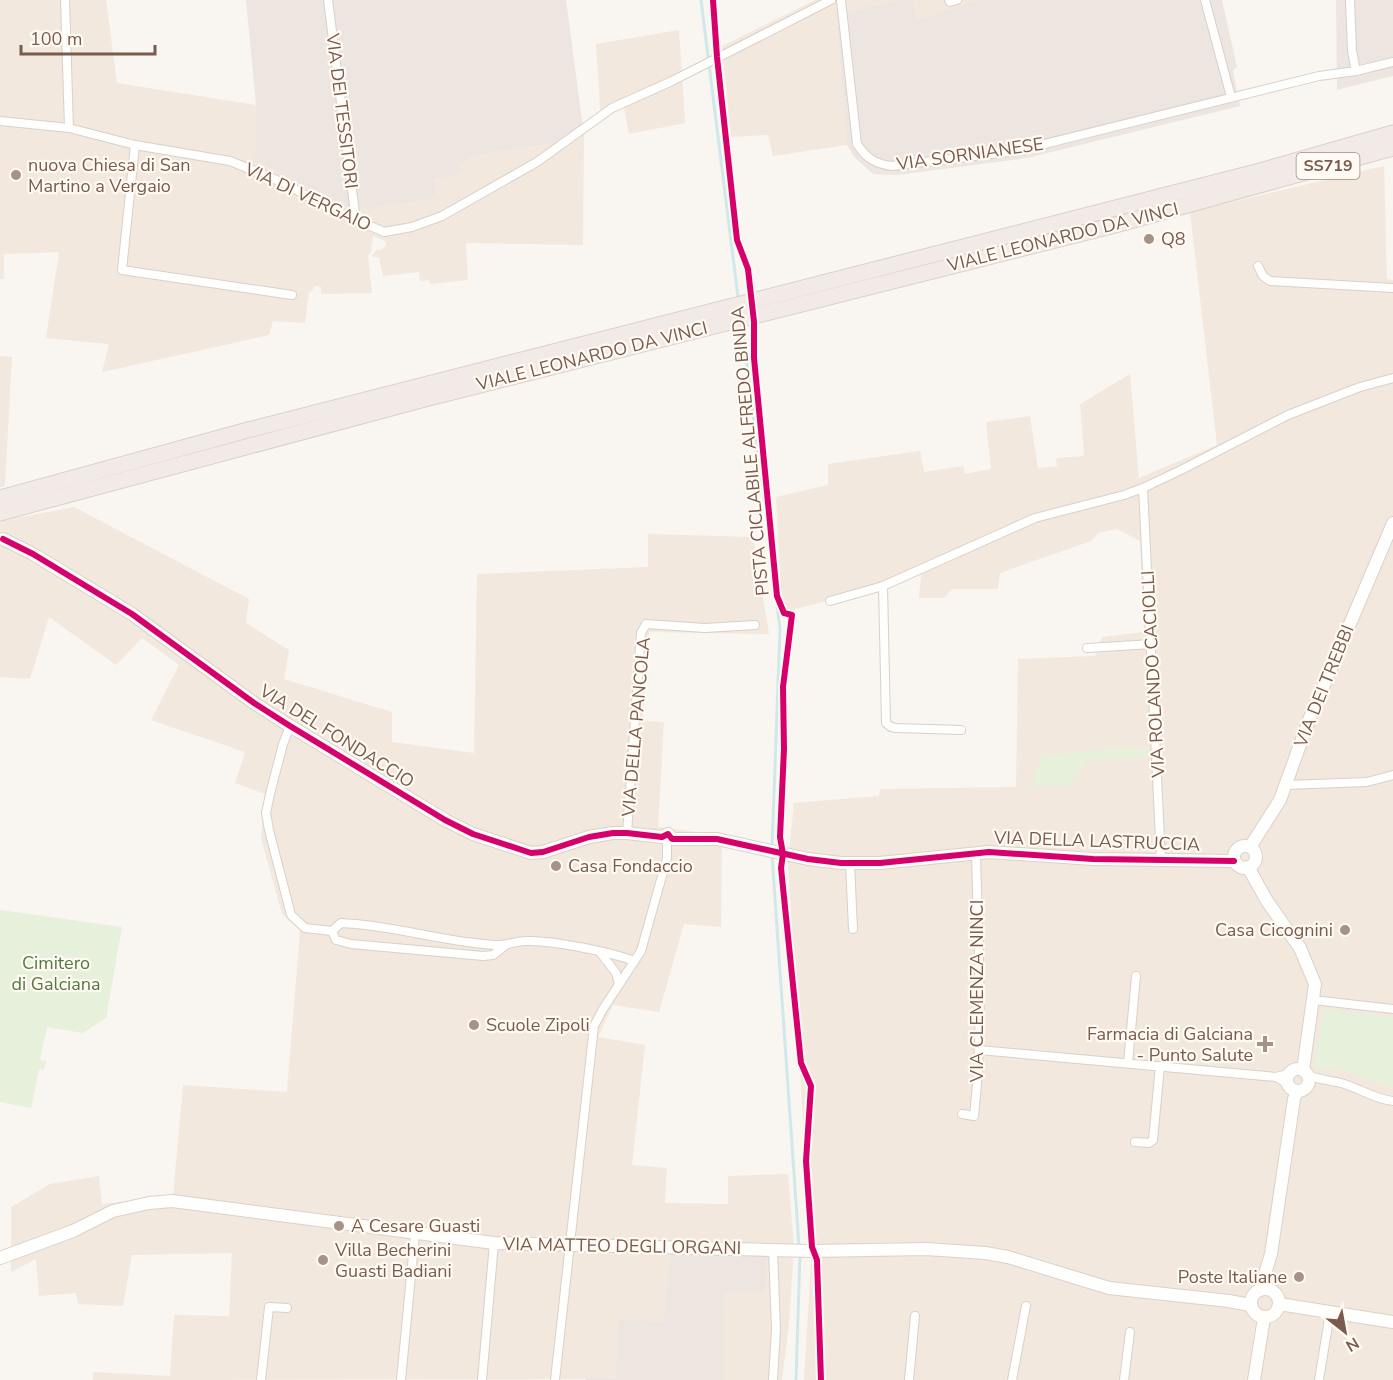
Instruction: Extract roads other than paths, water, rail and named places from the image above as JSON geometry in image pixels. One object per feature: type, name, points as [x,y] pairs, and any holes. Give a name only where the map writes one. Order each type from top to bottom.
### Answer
[{"type":"highway","name":"VIALE LEONARDO DA VINCI","points":[[4,504],[248,430],[1260,171],[1393,133]]},
{"type":"highway","name":"VIALE LEONARDO DA VINCI","points":[[4,504],[1119,224],[1390,149]]},
{"type":"street","points":[[65,0],[69,128]]},
{"type":"street","name":"VIA DEI TESSITORI","points":[[328,0],[356,221]]},
{"type":"street","name":"VIA DI VERGAIO","points":[[0,121],[69,128],[135,145],[230,161],[284,183],[323,205],[384,232],[412,227],[442,216],[537,162],[612,108],[698,68],[831,0]]},
{"type":"street","name":"VIA SORNIANESE","points":[[841,0],[857,144],[865,157],[879,165],[892,166],[1016,151],[1319,76],[1356,71],[1393,62]]},
{"type":"street","points":[[949,0],[950,2],[957,0]]},
{"type":"street","points":[[1205,0],[1231,97]]},
{"type":"street","points":[[1350,0],[1352,51],[1356,71]]},
{"type":"street","points":[[135,145],[122,270],[292,295]]},
{"type":"street","points":[[1258,266],[1263,276],[1270,281],[1393,288]]},
{"type":"street","points":[[830,601],[883,586],[1035,518],[1143,488],[1287,415],[1360,387],[1393,378]]},
{"type":"street","name":"VIA ROLANDO CACIOLLI","points":[[1143,488],[1161,860]]},
{"type":"street","name":"VIA DEI TREBBI","points":[[1250,847],[1280,800],[1309,720],[1393,523]]},
{"type":"street","name":"VIA DEL FONDACCIO","points":[[1,542],[26,551],[132,614],[254,703],[445,820],[472,834],[531,853],[543,852],[589,837],[627,833],[667,840],[717,839],[780,853]]},
{"type":"street","points":[[883,586],[886,723],[891,728],[961,730]]},
{"type":"street","name":"VIA DELLA PANCOLA","points":[[627,833],[641,633],[646,624],[705,628],[755,625]]},
{"type":"street","points":[[1087,648],[1152,644]]},
{"type":"street","points":[[290,726],[282,744],[266,813],[291,915],[305,928],[332,931],[341,923],[353,923],[487,944],[536,941],[600,952],[634,961]]},
{"type":"street","points":[[1286,785],[1367,782],[1393,775]]},
{"type":"street","points":[[555,1380],[594,1026],[641,951],[667,858],[667,840]]},
{"type":"street","points":[[1246,845],[1250,847],[1254,849],[1256,858],[1252,865],[1238,866],[1234,861],[1234,852],[1237,848],[1246,845]]},
{"type":"street","name":"VIA DELLA LASTRUCCIA","points":[[780,853],[818,861],[850,863],[912,861],[976,853],[1018,853],[1093,859],[1234,861]]},
{"type":"street","name":"VIA CLEMENZA NINCI","points":[[962,1114],[974,1116],[979,1050],[976,853]]},
{"type":"street","points":[[850,863],[853,928]]},
{"type":"street","points":[[1248,867],[1267,901],[1300,948],[1315,984],[1296,1079],[1271,1254],[1274,1274],[1265,1290],[1251,1298],[1251,1305],[1257,1315],[1264,1317],[1276,1312],[1279,1305],[1277,1296],[1265,1290]]},
{"type":"street","points":[[332,931],[336,940],[351,944],[483,956],[493,955],[507,944]]},
{"type":"street","points":[[483,956],[489,949],[487,944]]},
{"type":"street","points":[[600,952],[616,973],[619,984]]},
{"type":"street","points":[[1128,1064],[1136,976]]},
{"type":"street","points":[[1313,1000],[1393,1009]]},
{"type":"street","points":[[979,1050],[1342,1083],[1369,1095],[1393,1101]]},
{"type":"street","points":[[1135,1142],[1149,1143],[1153,1140],[1160,1066]]},
{"type":"street","name":"VIA MATTEO DEGLI ORGANI","points":[[0,1258],[73,1231],[113,1210],[172,1201],[494,1243],[812,1251],[927,1249],[985,1253],[1008,1257],[1109,1288],[1251,1305]]},
{"type":"street","points":[[401,1380],[415,1234]]},
{"type":"street","points":[[482,1380],[494,1243]]},
{"type":"street","points":[[773,1250],[776,1329],[773,1380]]},
{"type":"street","points":[[1279,1305],[1393,1322]]},
{"type":"street","points":[[1012,1380],[1026,1306]]},
{"type":"street","points":[[261,1380],[270,1307],[287,1308]]},
{"type":"street","points":[[1318,1380],[1330,1314]]},
{"type":"street","points":[[909,1380],[915,1316]]},
{"type":"street","points":[[1254,1380],[1264,1317]]},
{"type":"street","points":[[1124,1380],[1130,1332]]},
{"type":"waterway","points":[[701,0],[738,297]]},
{"type":"waterway","points":[[742,325],[780,629],[772,848]]},
{"type":"waterway","points":[[772,855],[799,1246]]},
{"type":"waterway","points":[[796,1380],[800,1253]]},
{"type":"place","name":"nuova Chiesa di San Martino a Vergaio","points":[[16,175]]},
{"type":"place","name":"Q8","points":[[1149,239]]},
{"type":"place","name":"Casa Fondaccio","points":[[556,866]]},
{"type":"place","name":"Casa Cicognini","points":[[1345,930]]},
{"type":"place","name":"Scuole Zipoli","points":[[474,1025]]},
{"type":"place","name":"Farmacia di Galciana - Punto Salute","points":[[1265,1044]]},
{"type":"place","name":"A Cesare Guasti","points":[[339,1226]]},
{"type":"place","name":"Villa Becherini Guasti Badiani","points":[[323,1260]]},
{"type":"place","name":"Poste Italiane","points":[[1299,1277]]},
{"type":"park label","name":"Cimitero di Galciana","points":[[56,973]]}]
